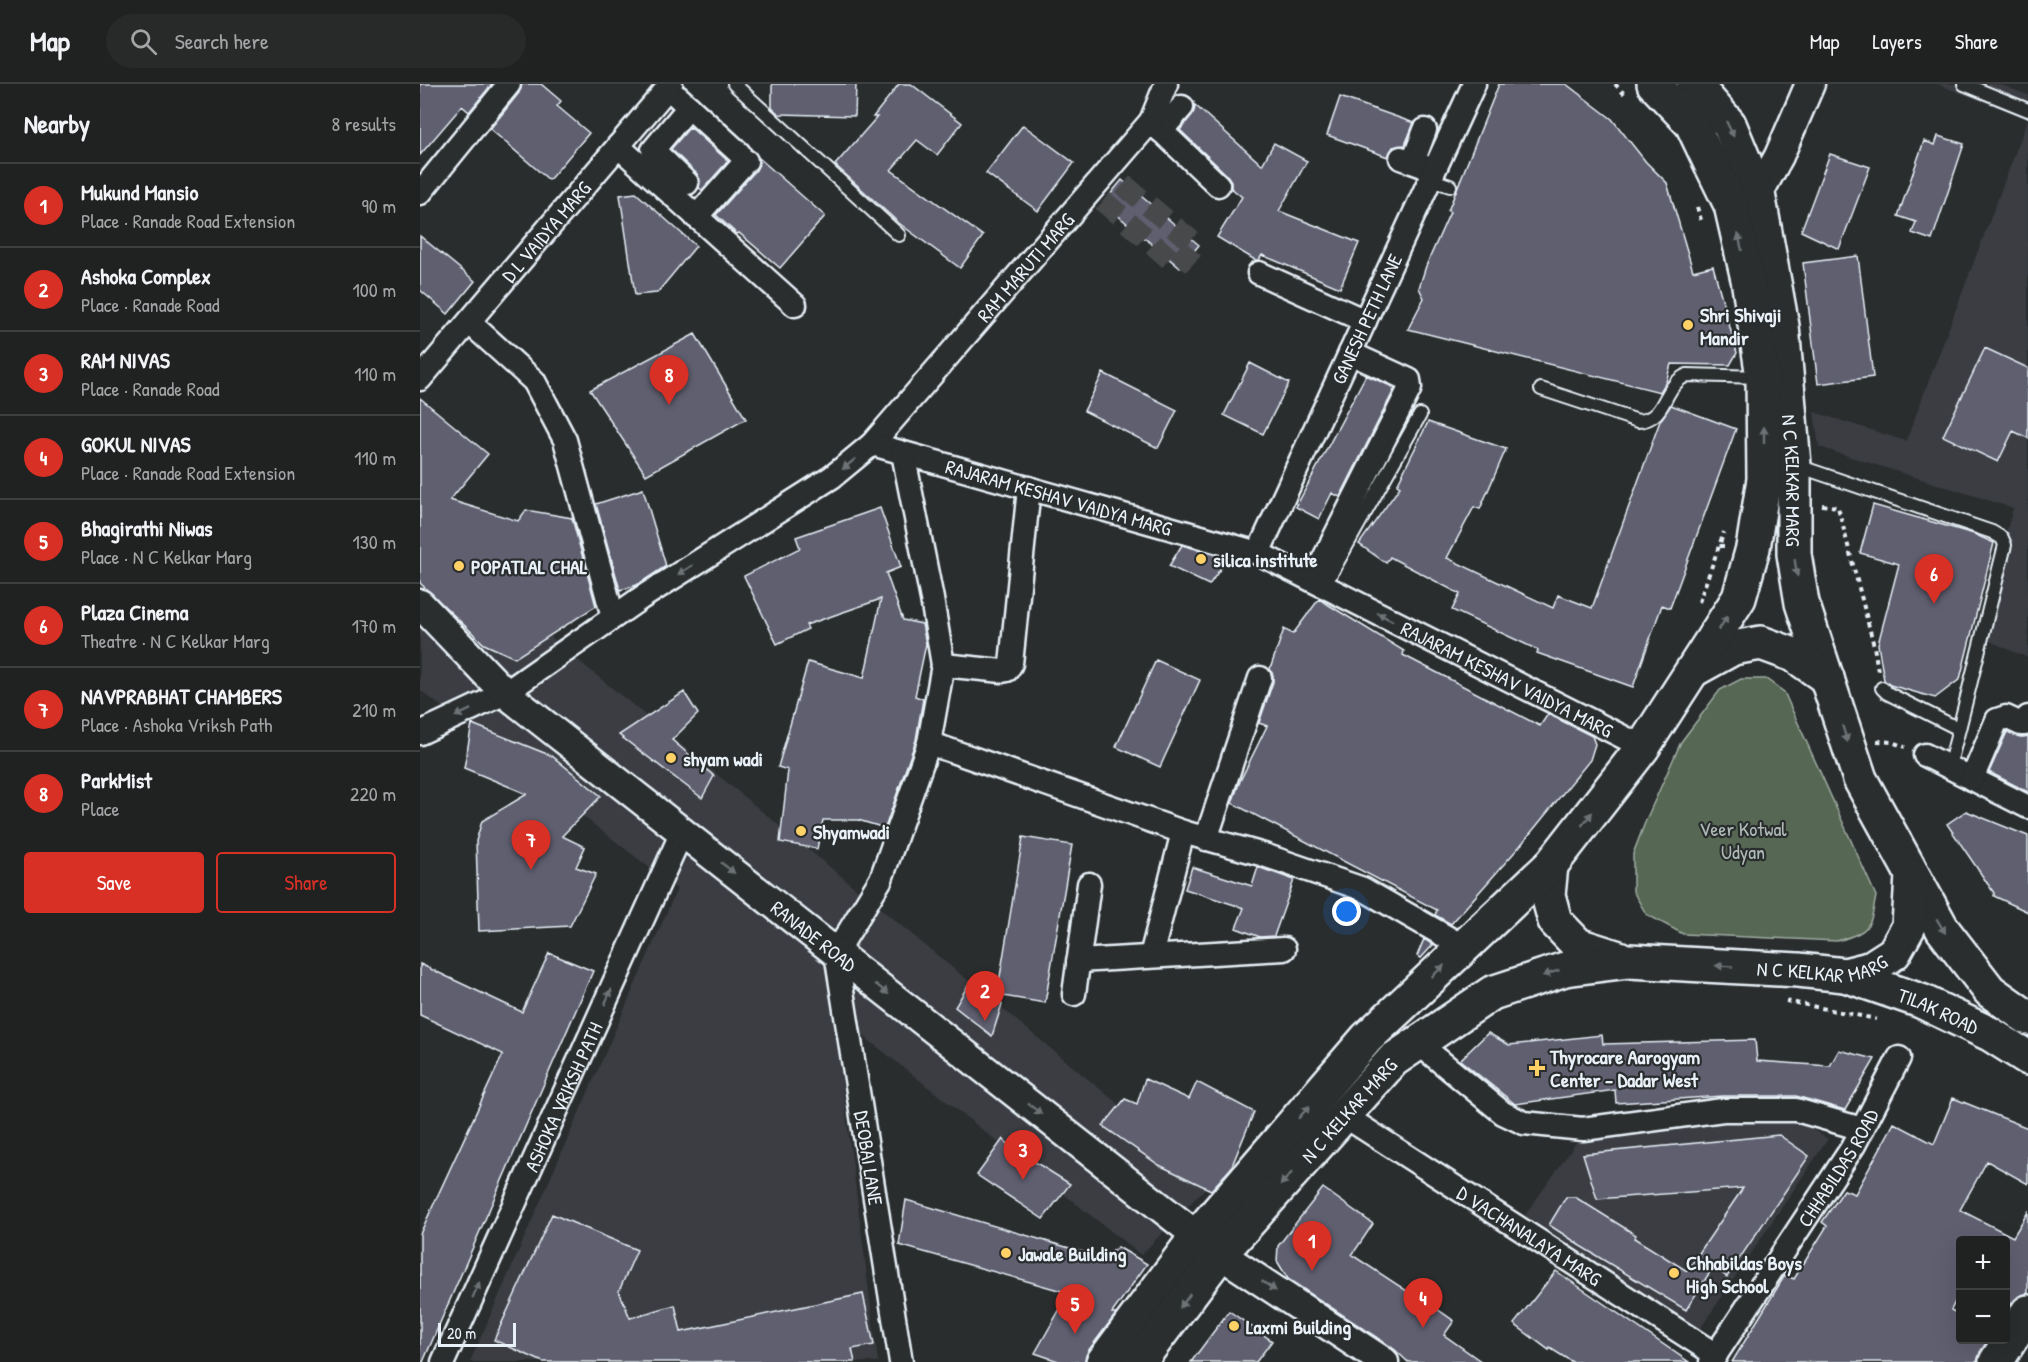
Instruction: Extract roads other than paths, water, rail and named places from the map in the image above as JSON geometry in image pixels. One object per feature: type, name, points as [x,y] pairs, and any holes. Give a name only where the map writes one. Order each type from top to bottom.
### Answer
[{"type":"main road","name":"N C KELKAR MARG","points":[[1139,1362],[1208,1245],[1343,1115],[1393,1060],[1492,993],[1564,969],[1629,961],[1798,970],[1845,975],[1869,969],[1894,953],[1909,926],[1912,874],[1860,779],[1802,603],[1794,554],[1794,465],[1782,326],[1758,194],[1729,124],[1694,84]]},
{"type":"main road","name":"N C KELKAR MARG","points":[[1104,1362],[1208,1245],[1367,1038],[1551,865],[1643,747],[1739,598],[1753,548],[1764,479],[1763,377],[1748,279],[1731,205],[1692,124],[1642,92]]},
{"type":"main road","points":[[1691,672],[1733,648],[1761,643],[1794,655],[1827,678]]},
{"type":"main road","points":[[1551,865],[1548,895],[1555,921],[1578,945],[1629,961]]},
{"type":"main road","name":"TILAK ROAD","points":[[1912,874],[1943,930],[1990,991],[2028,1018]]},
{"type":"main road","name":"TILAK ROAD","points":[[1845,975],[1922,1001],[1990,1034],[2028,1058]]},
{"type":"main road","points":[[1996,1362],[2028,1312]]},
{"type":"street","points":[[420,193],[508,84]]},
{"type":"street","name":"RAM MARUTI MARG","points":[[872,444],[1106,186],[1156,126],[1166,84]]},
{"type":"street","name":"GANESH PETH LANE","points":[[1258,553],[1440,165],[1474,84]]},
{"type":"street","points":[[1758,194],[1779,156],[1810,84]]},
{"type":"street","points":[[666,91],[684,113],[743,157],[696,217]]},
{"type":"street","name":"D L VAIDYA MARG","points":[[420,379],[666,91]]},
{"type":"street","points":[[1182,107],[1156,126],[1218,185]]},
{"type":"street","points":[[684,113],[653,150],[687,183]]},
{"type":"street","points":[[1440,165],[1416,145],[1440,165]]},
{"type":"street","points":[[618,146],[696,217],[756,260],[795,306]]},
{"type":"street","points":[[1259,273],[1365,321]]},
{"type":"street","points":[[469,322],[534,381],[565,440],[614,617]]},
{"type":"street","points":[[1318,583],[1410,388],[1409,380],[1350,353]]},
{"type":"street","points":[[420,733],[505,693],[651,591],[832,477],[872,444]]},
{"type":"street","name":"RAJARAM KESHAV VAIDYA MARG","points":[[872,444],[1258,553],[1643,747]]},
{"type":"street","points":[[836,953],[881,879],[929,743],[943,665],[903,453]]},
{"type":"street","points":[[943,665],[1002,671],[1007,670],[1011,664],[1029,488]]},
{"type":"street","name":"RANADE ROAD","points":[[420,604],[505,693],[1208,1245],[1384,1362]]},
{"type":"street","points":[[1206,839],[1260,678]]},
{"type":"street","points":[[1972,779],[1997,720],[2006,717],[2024,724],[2028,717]]},
{"type":"street","points":[[929,743],[1183,832],[1264,855],[1363,889],[1464,947]]},
{"type":"street","points":[[1925,755],[2028,807]]},
{"type":"street","name":"ASHOKA VRIKSH PATH","points":[[443,1362],[682,832]]},
{"type":"street","points":[[1151,957],[1183,832]]},
{"type":"street","points":[[1074,994],[1089,884]]},
{"type":"street","points":[[1078,961],[1284,949]]},
{"type":"street","name":"DEOBAI LANE","points":[[836,953],[901,1362]]},
{"type":"street","points":[[1418,1043],[1503,1113],[1524,1124],[1583,1130],[1723,1110],[1796,1110],[1862,1129]]},
{"type":"street","name":"CHHABILDAS ROAD","points":[[1713,1359],[1854,1145],[1899,1058]]},
{"type":"street","name":"D VACHANALAYA MARG","points":[[1343,1115],[1713,1359]]},
{"type":"lane","points":[[734,84],[899,235]]},
{"type":"lane","points":[[1964,84],[2028,110]]},
{"type":"lane","points":[[1541,389],[1638,421],[1648,420],[1656,415],[1676,380],[1687,375],[1763,377]]},
{"type":"lane","points":[[1318,583],[1420,415]]},
{"type":"lane","points":[[1794,465],[1992,532],[2002,538],[2005,545],[2004,551],[1949,767]]},
{"type":"lane","points":[[1882,688],[1887,693],[1959,729]]},
{"type":"tunnel","points":[[1103,201],[1177,265],[1196,245],[1119,181]]},
{"type":"place","name":"Shri Shivaji Mandir","points":[[1688,325]]},
{"type":"place","name":"ParkMist","points":[[669,405]]},
{"type":"place","name":"silica institute","points":[[1201,559]]},
{"type":"place","name":"POPATLAL CHAL","points":[[459,566]]},
{"type":"place","name":"Plaza Cinema","points":[[1934,604]]},
{"type":"place","name":"shyam wadi","points":[[671,758]]},
{"type":"place","name":"Shyamwadi","points":[[801,831]]},
{"type":"place","name":"NAVPRABHAT CHAMBERS","points":[[531,870]]},
{"type":"place","name":"Ashoka Complex","points":[[985,1021]]},
{"type":"place","name":"Thyrocare Aarogyam Center - Dadar West","points":[[1537,1068]]},
{"type":"place","name":"RAM NIVAS","points":[[1023,1180]]},
{"type":"place","name":"Jawale Building","points":[[1006,1253]]},
{"type":"place","name":"Mukund Mansio","points":[[1312,1271]]},
{"type":"place","name":"Chhabildas Boys High School","points":[[1674,1273]]},
{"type":"place","name":"Laxmi Building","points":[[1234,1326]]},
{"type":"place","name":"GOKUL NIVAS","points":[[1423,1328]]},
{"type":"place","name":"Bhagirathi Niwas","points":[[1075,1334]]},
{"type":"park label","name":"Veer Kotwal Udyan","points":[[1743,840]]}]
